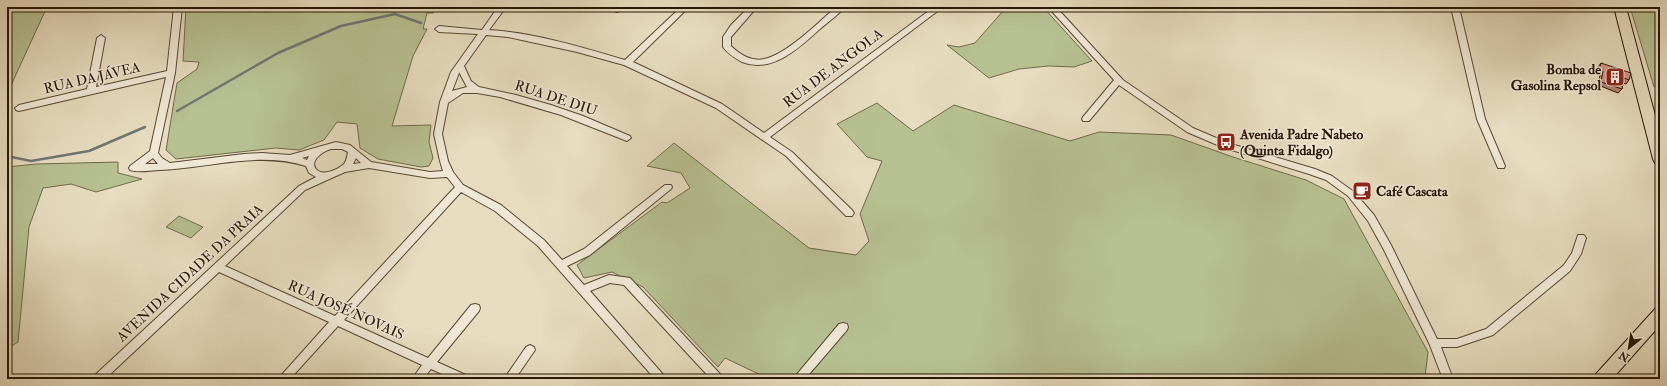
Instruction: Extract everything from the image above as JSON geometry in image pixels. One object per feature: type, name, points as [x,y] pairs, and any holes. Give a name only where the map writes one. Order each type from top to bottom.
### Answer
[{"type":"main road","points":[[1620,7],[1660,159]]},
{"type":"main road","points":[[1602,379],[1660,314]]},
{"type":"street","points":[[178,7],[171,73],[154,153],[133,168],[168,166],[225,159],[292,158],[341,145],[348,148],[369,165]]},
{"type":"street","points":[[502,7],[455,72],[444,102],[438,134],[444,161],[449,174],[460,187],[498,208],[541,243],[662,379]]},
{"type":"street","points":[[609,7],[617,10]]},
{"type":"street","points":[[627,63],[685,7]]},
{"type":"street","points":[[738,7],[751,9]]},
{"type":"street","points":[[751,9],[727,37],[727,47],[734,54],[744,59],[755,62],[766,62],[783,54],[841,7]]},
{"type":"street","name":"RUA DE ANGOLA","points":[[764,137],[880,49],[939,7]]},
{"type":"street","points":[[1052,7],[1118,81],[1183,126],[1203,137],[1246,152],[1312,171],[1329,178],[1345,189],[1358,201],[1379,231],[1434,343],[1448,379]]},
{"type":"street","points":[[1455,7],[1480,119],[1501,166]]},
{"type":"street","points":[[439,29],[508,34],[576,49],[627,63],[719,106],[789,154],[849,213]]},
{"type":"street","points":[[91,92],[101,38]]},
{"type":"street","points":[[460,66],[468,83],[476,89]]},
{"type":"street","name":"RUA DA JÁVEA","points":[[19,108],[171,73]]},
{"type":"street","points":[[1086,119],[1118,81]]},
{"type":"street","name":"RUA DE DIU","points":[[444,102],[454,94],[463,90],[476,89],[532,101],[586,119],[627,138]]},
{"type":"street","points":[[321,150],[312,158],[311,167],[314,173],[321,176],[329,176],[345,169],[369,165],[430,175],[449,174]]},
{"type":"street","points":[[345,169],[353,157],[352,152]]},
{"type":"street","points":[[154,153],[159,160],[168,166]]},
{"type":"street","points":[[292,158],[311,167]]},
{"type":"street","name":"AVENIDA CIDADE DA PRAIA","points":[[302,188],[311,167]]},
{"type":"street","name":"AVENIDA CIDADE DA PRAIA","points":[[98,379],[302,188],[329,176]]},
{"type":"street","points":[[283,379],[460,187]]},
{"type":"street","points":[[561,265],[586,252],[668,187]]},
{"type":"street","points":[[1434,343],[1457,343],[1489,332],[1568,268],[1576,254],[1581,238]]},
{"type":"street","name":"RUA JOSÉ NOVAIS","points":[[218,267],[464,379]]},
{"type":"street","points":[[583,290],[609,279],[627,281],[718,379]]},
{"type":"street","points":[[418,379],[475,308]]},
{"type":"street","points":[[798,379],[843,327]]},
{"type":"street","points":[[509,379],[530,350]]},
{"type":"green space","points":[[7,7],[47,7],[7,94]]},
{"type":"green space","points":[[186,7],[250,7],[265,12],[289,7],[436,7],[433,13],[427,13],[423,29],[427,29],[413,56],[392,126],[431,125],[429,142],[433,158],[429,166],[421,167],[378,159],[360,148],[357,124],[337,122],[324,140],[299,150],[276,148],[176,159],[166,150],[177,83],[197,69],[199,62],[183,61]]},
{"type":"green space","points":[[1005,7],[1043,7],[1092,61],[1074,67],[1048,66],[1019,69],[989,78],[947,45],[959,47],[975,43]]},
{"type":"green space","points":[[1630,7],[1660,7],[1660,88],[1654,87]]},
{"type":"green space","points":[[877,103],[913,131],[954,105],[1070,141],[1099,132],[1171,135],[1233,157],[1306,180],[1344,199],[1428,352],[1426,379],[769,379],[725,358],[718,367],[643,287],[612,272],[584,278],[577,265],[662,202],[667,203],[690,188],[681,173],[647,166],[674,143],[809,248],[856,255],[869,241],[860,214],[882,161],[867,157],[837,124]]},
{"type":"green space","points":[[118,162],[118,173],[142,179],[96,192],[71,184],[43,188],[29,227],[18,342],[7,349],[7,167],[36,164]]},
{"type":"green space","points":[[179,216],[203,227],[191,238],[166,227]]},
{"type":"building","points":[[1601,63],[1631,73],[1629,80],[1624,78],[1622,89],[1601,82],[1603,71],[1599,70]]},
{"type":"waterway","points":[[177,111],[278,53],[341,26],[395,14],[421,23]]},
{"type":"waterway","points":[[7,156],[31,161],[89,151],[145,127]]},
{"type":"place","name":"Bomba de Gasolina Repsol","points":[[1615,77]]},
{"type":"place","name":"Avenida Padre Nabeto (Quinta Fidalgo)","points":[[1226,142]]},
{"type":"place","name":"Café Cascata","points":[[1362,191]]}]
